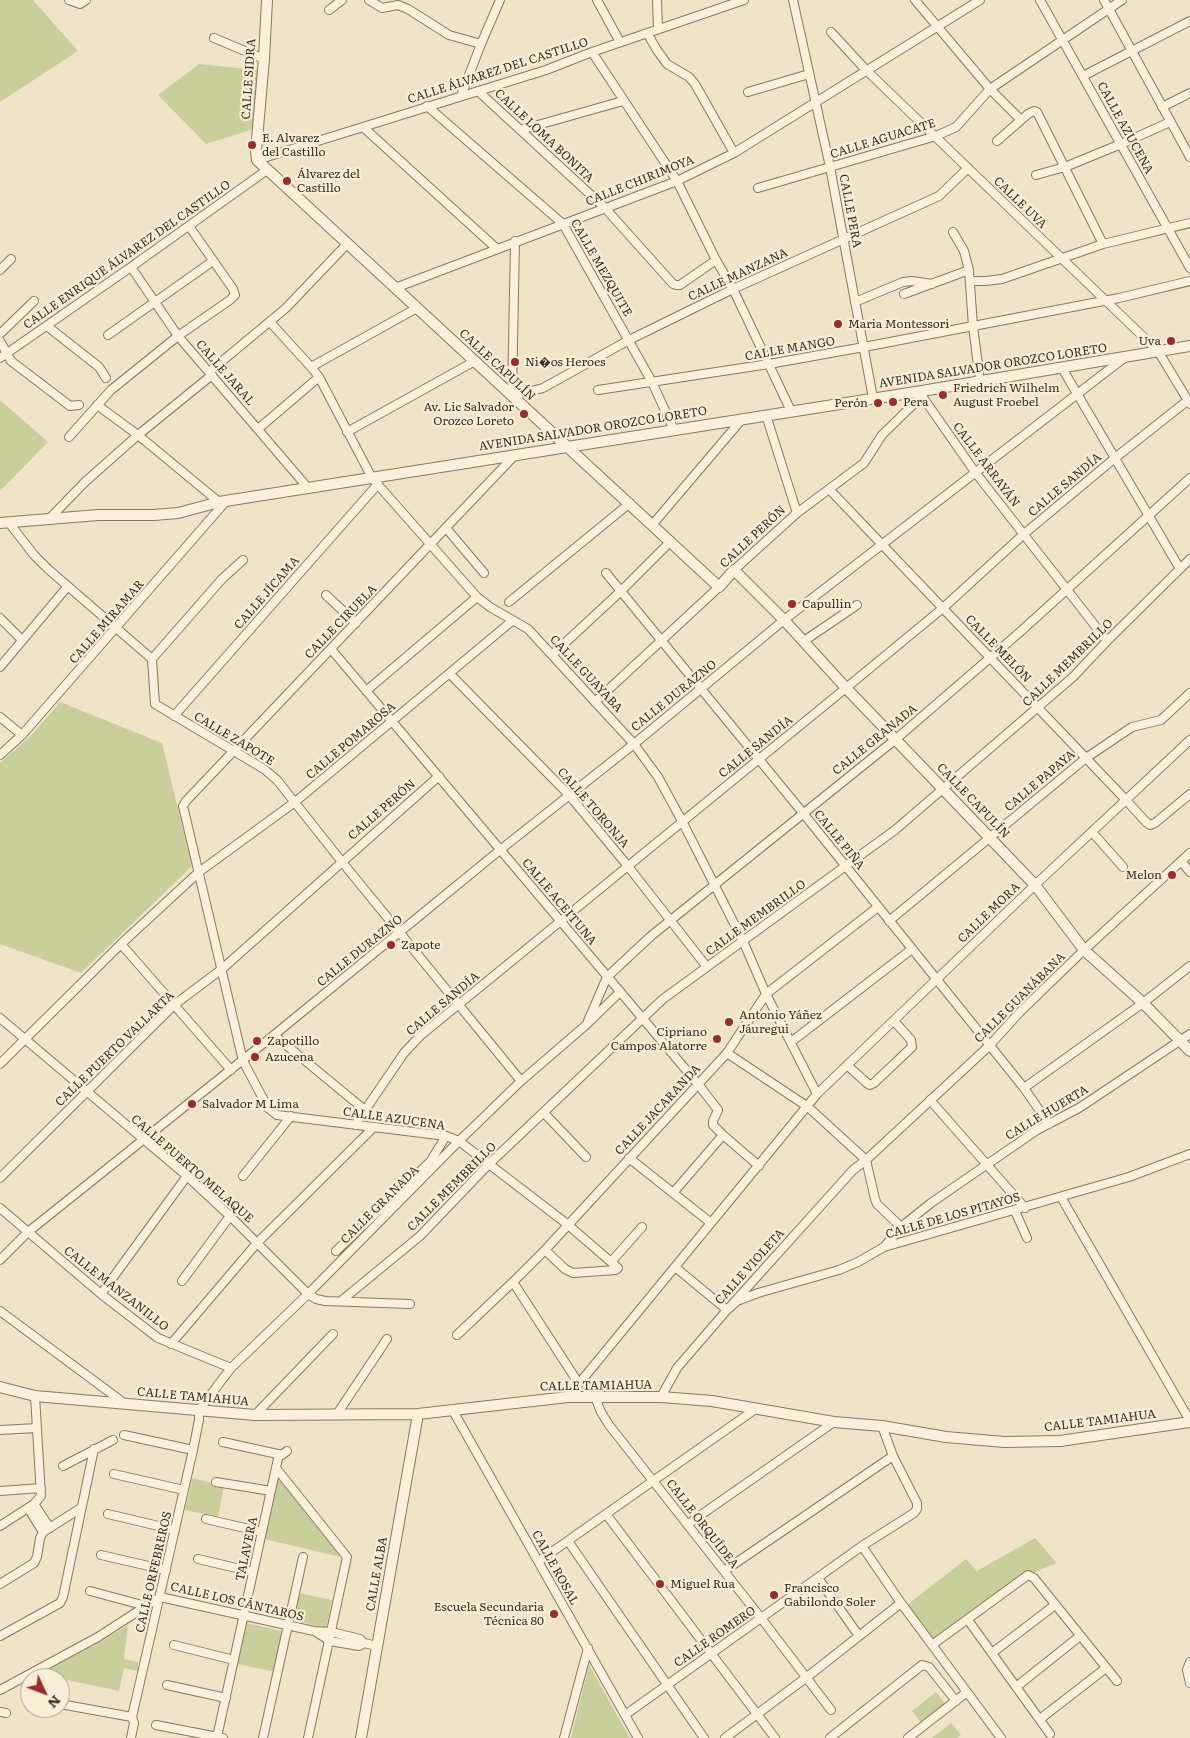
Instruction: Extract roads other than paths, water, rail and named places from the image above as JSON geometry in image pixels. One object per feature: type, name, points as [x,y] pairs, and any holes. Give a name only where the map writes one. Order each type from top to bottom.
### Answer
[{"type":"street","points":[[69,0],[80,4],[86,0]]},
{"type":"street","name":"CALLE SIDRA","points":[[257,160],[267,0]]},
{"type":"street","points":[[329,10],[342,0]]},
{"type":"street","points":[[369,0],[382,8],[398,5],[449,35],[481,44]]},
{"type":"street","points":[[461,96],[500,0]]},
{"type":"street","points":[[597,0],[620,42]]},
{"type":"street","points":[[657,0],[658,29]]},
{"type":"street","name":"CALLE ÁLVAREZ DEL CASTILLO","points":[[257,160],[546,70],[620,42],[744,0]]},
{"type":"street","name":"CALLE PERA","points":[[793,0],[830,167],[873,398]]},
{"type":"street","points":[[915,0],[990,89],[1021,120]]},
{"type":"street","name":"CALLE CHIRIMOYA","points":[[395,288],[496,248],[677,181],[734,153],[980,0]]},
{"type":"street","name":"CALLE AZUCENA","points":[[1040,0],[1190,268]]},
{"type":"street","points":[[1104,0],[1190,157]]},
{"type":"street","name":"CALLE AGUACATE","points":[[758,188],[936,136],[956,127],[990,89],[1122,0]]},
{"type":"street","points":[[1083,76],[1190,21]]},
{"type":"street","name":"CALLE UVA","points":[[831,32],[866,70],[1158,351],[1189,403]]},
{"type":"street","points":[[647,33],[667,64],[695,84],[734,153]]},
{"type":"street","points":[[214,38],[264,59]]},
{"type":"street","points":[[592,52],[677,181],[716,260],[733,289],[791,411]]},
{"type":"street","points":[[748,92],[809,74]]},
{"type":"street","name":"CALLE LOMA BONITA","points":[[478,91],[605,208],[676,285],[680,285],[716,260]]},
{"type":"street","points":[[1162,107],[1190,93]]},
{"type":"street","points":[[520,130],[623,101]]},
{"type":"street","name":"CALLE MEZQUITE","points":[[427,106],[563,224],[652,382],[674,430]]},
{"type":"street","points":[[997,141],[1028,114],[1034,111],[1039,114],[1103,244]]},
{"type":"street","points":[[1036,175],[1065,167],[1170,122]]},
{"type":"street","points":[[363,128],[496,248]]},
{"type":"street","name":"CALLE CAPULÍN","points":[[257,160],[719,587]]},
{"type":"street","name":"CALLE MANZANA","points":[[512,396],[543,388],[629,340],[733,289],[939,196],[968,168]]},
{"type":"street","name":"CALLE ENRIQUE ÁLVAREZ DEL CASTILLO","points":[[3,355],[268,170]]},
{"type":"street","points":[[970,281],[1002,279],[1103,244],[1190,223]]},
{"type":"street","points":[[69,437],[111,390],[178,336],[235,295],[233,289],[189,226]]},
{"type":"street","points":[[953,232],[964,251],[969,270],[973,326],[980,381]]},
{"type":"street","points":[[512,396],[516,241]]},
{"type":"street","points":[[50,519],[85,482],[286,308],[347,244]]},
{"type":"street","points":[[0,270],[12,259]]},
{"type":"street","points":[[108,335],[213,261]]},
{"type":"street","name":"CALLE JARAL","points":[[130,268],[178,336],[308,488]]},
{"type":"street","points":[[904,294],[969,270]]},
{"type":"street","points":[[855,302],[903,282],[912,281],[932,284]]},
{"type":"street","name":"CALLE MANGO","points":[[598,390],[769,364],[864,347],[1106,301],[1190,281]]},
{"type":"street","points":[[0,334],[34,301]]},
{"type":"street","points":[[311,367],[417,308]]},
{"type":"street","name":"CALLE GUAYABA","points":[[270,322],[318,377],[375,481],[477,597],[512,621],[528,629],[634,744],[658,777],[743,941],[766,994],[817,1094]]},
{"type":"street","points":[[46,326],[99,367],[106,378]]},
{"type":"street","points":[[0,341],[3,355],[70,406],[79,405]]},
{"type":"street","name":"AVENIDA SALVADOR OROZCO LORETO","points":[[5,524],[98,515],[178,513],[223,501],[308,488],[375,481],[517,454],[873,398],[922,393],[980,381],[1190,346]]},
{"type":"street","name":"CALLE DURAZNO","points":[[0,1260],[28,1232],[634,744],[784,620],[1126,357]]},
{"type":"street","points":[[347,432],[475,361]]},
{"type":"street","points":[[1062,368],[1180,569]]},
{"type":"street","points":[[258,429],[318,377]]},
{"type":"street","name":"CALLE ARRAYÁN","points":[[922,393],[975,472],[1107,641]]},
{"type":"street","name":"CALLE PERÓN","points":[[595,702],[797,513],[864,464],[882,435],[922,393]]},
{"type":"street","name":"CALLE SANDÍA","points":[[355,1125],[404,1053],[420,1036],[846,688],[942,608],[1024,534],[1115,458],[1189,403]]},
{"type":"street","points":[[97,404],[223,501]]},
{"type":"street","points":[[766,415],[797,513]]},
{"type":"street","points":[[653,524],[743,418]]},
{"type":"street","name":"CALLE CIRUELA","points":[[183,806],[517,454]]},
{"type":"street","name":"CALLE GRANADA","points":[[586,1025],[607,977],[651,936],[896,739],[1068,589],[1190,478]]},
{"type":"street","name":"CALLE JÍCAMA","points":[[174,716],[375,481]]},
{"type":"street","name":"CALLE MELÓN","points":[[830,489],[1146,822],[1150,824],[1155,823],[1190,794]]},
{"type":"street","name":"CALLE MIRAMAR","points":[[0,755],[22,735],[116,628],[223,501]]},
{"type":"street","points":[[509,602],[630,504]]},
{"type":"street","points":[[5,524],[34,555],[68,586],[152,658],[222,580],[243,560]]},
{"type":"street","points":[[446,528],[484,573]]},
{"type":"street","points":[[552,655],[621,591],[671,541]]},
{"type":"street","name":"CALLE MEMBRILLO","points":[[340,1301],[420,1236],[489,1164],[663,999],[896,830],[1073,677],[1190,559]]},
{"type":"street","name":"CALLE CAPULÍN","points":[[734,570],[990,837],[1034,885],[1084,950],[1143,1003],[1190,1051]]},
{"type":"street","name":"CALLE PIÑA","points":[[606,574],[702,688],[846,866],[1024,1088],[1049,1124]]},
{"type":"street","points":[[0,667],[68,586]]},
{"type":"street","points":[[326,595],[356,622]]},
{"type":"street","points":[[366,691],[477,597]]},
{"type":"street","points":[[804,641],[857,605]]},
{"type":"street","points":[[0,618],[22,640]]},
{"type":"street","name":"CALLE POMAROSA","points":[[0,1064],[121,944],[199,872],[295,802],[512,621]]},
{"type":"street","name":"CALLE ACEITUNA","points":[[331,649],[698,1084],[717,1108],[718,1112],[712,1123],[723,1135]]},
{"type":"street","name":"CALLE ZAPOTE","points":[[152,658],[154,704],[264,770],[277,780],[522,1081]]},
{"type":"street","name":"CALLE TORONJA","points":[[450,674],[569,795],[628,865],[707,967]]},
{"type":"street","name":"CALLE PAPAYA","points":[[889,921],[1086,758],[1132,727],[1138,724],[1161,720],[1190,693]]},
{"type":"street","points":[[0,717],[22,735]]},
{"type":"street","name":"CALLE MORA","points":[[808,1107],[817,1094],[936,979],[1125,799],[1190,740]]},
{"type":"street","name":"CALLE PERÓN","points":[[342,862],[439,776]]},
{"type":"street","name":"CALLE AZUCENA","points":[[183,806],[243,1060],[268,1108],[277,1115],[446,1136],[459,1141],[567,1224],[618,1268],[616,1270],[573,1273],[565,1269],[545,1250]]},
{"type":"street","points":[[1092,832],[1123,867]]},
{"type":"street","name":"CALLE GUANÁBANA","points":[[866,1160],[989,1046],[1020,1012],[1084,950],[1190,853]]},
{"type":"street","points":[[1181,861],[1190,872]]},
{"type":"street","name":"CALLE PUERTO VALLARTA","points":[[0,1178],[174,1005],[222,969],[342,862]]},
{"type":"street","name":"CALLE JACARANDA","points":[[457,1335],[545,1250],[727,1053],[766,994],[878,907]]},
{"type":"street","points":[[121,944],[230,1070]]},
{"type":"street","points":[[791,1042],[912,949]]},
{"type":"street","points":[[1024,1088],[1143,1003],[1190,966]]},
{"type":"street","name":"CALLE GRANADA","points":[[199,1410],[231,1368],[308,1294],[459,1141],[620,992]]},
{"type":"street","name":"CALLE PUERTO MELAQUE","points":[[0,1018],[186,1176],[258,1243],[308,1294],[316,1299],[325,1301],[410,1304]]},
{"type":"street","points":[[847,1065],[870,1085],[882,1076],[913,1045],[911,1040],[894,1021]]},
{"type":"street","name":"CALLE HUERTA","points":[[884,1247],[901,1228],[931,1203],[986,1164],[1037,1130],[1079,1108],[1190,1034]]},
{"type":"street","points":[[274,1035],[366,1111]]},
{"type":"street","points":[[727,1053],[808,1107],[866,1160],[874,1199],[901,1228]]},
{"type":"street","points":[[930,1100],[1025,1208]]},
{"type":"street","points":[[568,1396],[808,1107]]},
{"type":"street","points":[[544,1113],[586,1157]]},
{"type":"street","points":[[243,1176],[291,1116]]},
{"type":"street","points":[[171,1344],[258,1243],[374,1127]]},
{"type":"street","points":[[673,1193],[723,1135],[760,1166]]},
{"type":"street","points":[[336,1251],[430,1162],[446,1136]]},
{"type":"street","name":"CALLE DE LOS PITAYOS","points":[[727,1310],[737,1301],[758,1293],[839,1270],[858,1262],[884,1247],[1129,1177],[1190,1154]]},
{"type":"street","points":[[629,1158],[711,1224]]},
{"type":"street","name":"CALLE VIOLETA","points":[[661,1397],[676,1368],[853,1170],[866,1160]]},
{"type":"street","points":[[101,1294],[186,1176]]},
{"type":"street","points":[[1061,1197],[1190,1421]]},
{"type":"street","name":"CALLE MANZANILLO","points":[[0,1208],[101,1294],[158,1338],[231,1368]]},
{"type":"street","points":[[1015,1211],[1027,1238]]},
{"type":"street","points":[[182,1281],[230,1216]]},
{"type":"street","points":[[612,1262],[642,1228]]},
{"type":"street","points":[[675,1267],[727,1310]]},
{"type":"street","points":[[514,1282],[578,1384]]},
{"type":"street","points":[[0,1311],[124,1403]]},
{"type":"street","points":[[255,1415],[333,1334]]},
{"type":"street","points":[[337,1414],[387,1339]]},
{"type":"street","name":"CALLE TAMIAHUA","points":[[0,1387],[35,1396],[255,1415],[418,1414],[568,1396],[661,1397],[712,1401],[834,1422],[882,1426],[946,1437],[1031,1442],[1060,1441],[1190,1421]]},
{"type":"street","points":[[0,1526],[34,1504],[41,1496],[35,1396]]},
{"type":"street","name":"CALLE ORQUÍDEA","points":[[595,1397],[609,1425],[654,1480],[831,1710]]},
{"type":"street","points":[[539,1561],[757,1408]]},
{"type":"street","name":"CALLE ROSAL","points":[[452,1409],[638,1738]]},
{"type":"street","name":"CALLE ORFEBREROS","points":[[131,1738],[134,1723],[132,1717],[193,1450],[199,1410]]},
{"type":"street","name":"CALLE ALBA","points":[[361,1738],[418,1414]]},
{"type":"street","points":[[688,1524],[834,1422]]},
{"type":"street","points":[[724,1571],[893,1456],[882,1426]]},
{"type":"street","points":[[0,1430],[37,1428]]},
{"type":"street","points":[[124,1435],[193,1450]]},
{"type":"street","points":[[63,1466],[113,1440]]},
{"type":"street","name":"TALAVERA","points":[[220,1737],[226,1698],[276,1468],[283,1453],[223,1442]]},
{"type":"street","points":[[0,1636],[60,1603],[63,1597],[94,1449]]},
{"type":"street","name":"CALLE ROMERO","points":[[625,1715],[862,1546],[911,1515],[917,1509],[917,1503],[893,1456]]},
{"type":"street","points":[[276,1468],[348,1557],[308,1738]]},
{"type":"street","points":[[114,1474],[184,1490]]},
{"type":"street","points":[[216,1482],[271,1491]]},
{"type":"street","points":[[0,1491],[41,1488]]},
{"type":"street","points":[[34,1504],[46,1530]]},
{"type":"street","points":[[0,1584],[34,1563],[37,1558],[40,1538],[46,1530],[81,1508]]},
{"type":"street","points":[[108,1514],[175,1530]]},
{"type":"street","points":[[606,1514],[775,1738]]},
{"type":"street","points":[[206,1519],[262,1532]]},
{"type":"street","points":[[568,1541],[704,1738]]},
{"type":"street","points":[[862,1546],[901,1603],[1001,1738]]},
{"type":"street","points":[[100,1554],[166,1570]]},
{"type":"street","points":[[263,1738],[303,1557]]},
{"type":"street","points":[[198,1559],[254,1572]]},
{"type":"street","points":[[932,1645],[1028,1575],[1034,1578],[1117,1681]]},
{"type":"street","points":[[818,1578],[859,1636]]},
{"type":"street","points":[[90,1590],[146,1606]]},
{"type":"street","name":"CALLE LOS CÁNTAROS","points":[[45,1668],[160,1597],[314,1631],[359,1646],[364,1643],[377,1646]]},
{"type":"street","points":[[725,1738],[807,1677],[901,1603]]},
{"type":"street","points":[[992,1653],[1055,1605]]},
{"type":"street","points":[[968,1620],[1050,1734]]},
{"type":"street","points":[[1016,1687],[1080,1636]]},
{"type":"street","points":[[174,1646],[234,1660]]},
{"type":"street","points":[[564,1738],[588,1648]]},
{"type":"street","points":[[1190,1662],[1187,1670],[1190,1682]]},
{"type":"street","points":[[830,1738],[922,1665],[929,1667],[956,1701]]},
{"type":"street","points":[[1040,1720],[1106,1668]]},
{"type":"street","name":"CALLE LOS CÁNTAROS","points":[[0,1690],[20,1681]]},
{"type":"street","points":[[167,1685],[226,1698]]},
{"type":"street","points":[[908,1738],[967,1692]]},
{"type":"street","points":[[70,1706],[132,1717]]},
{"type":"street","points":[[156,1725],[220,1737]]},
{"type":"place","name":"E. Alvarez del Castillo","points":[[252,145]]},
{"type":"place","name":"Álvarez del Castillo","points":[[287,181]]},
{"type":"place","name":"Maria Montessori","points":[[838,324]]},
{"type":"place","name":"Uva","points":[[1171,341]]},
{"type":"place","name":"Ni�os Heroes","points":[[515,362]]},
{"type":"place","name":"Friedrich Wilhelm August Froebel","points":[[943,395]]},
{"type":"place","name":"Pera","points":[[893,402]]},
{"type":"place","name":"Perón","points":[[878,403]]},
{"type":"place","name":"Av. Lic Salvador Orozco Loreto","points":[[524,414]]},
{"type":"place","name":"Capullin","points":[[792,604]]},
{"type":"place","name":"Melon","points":[[1172,875]]},
{"type":"place","name":"Zapote","points":[[391,945]]},
{"type":"place","name":"Antonio Yáñez Jáuregui","points":[[729,1022]]},
{"type":"place","name":"Cipriano Campos Alatorre","points":[[717,1039]]},
{"type":"place","name":"Zapotillo","points":[[257,1041]]},
{"type":"place","name":"Azucena","points":[[255,1057]]},
{"type":"place","name":"Salvador M Lima","points":[[192,1104]]},
{"type":"place","name":"Miguel Rua","points":[[660,1584]]},
{"type":"place","name":"Francisco Gabilondo Soler","points":[[774,1595]]},
{"type":"place","name":"Escuela Secundaria Técnica 80","points":[[554,1614]]}]
